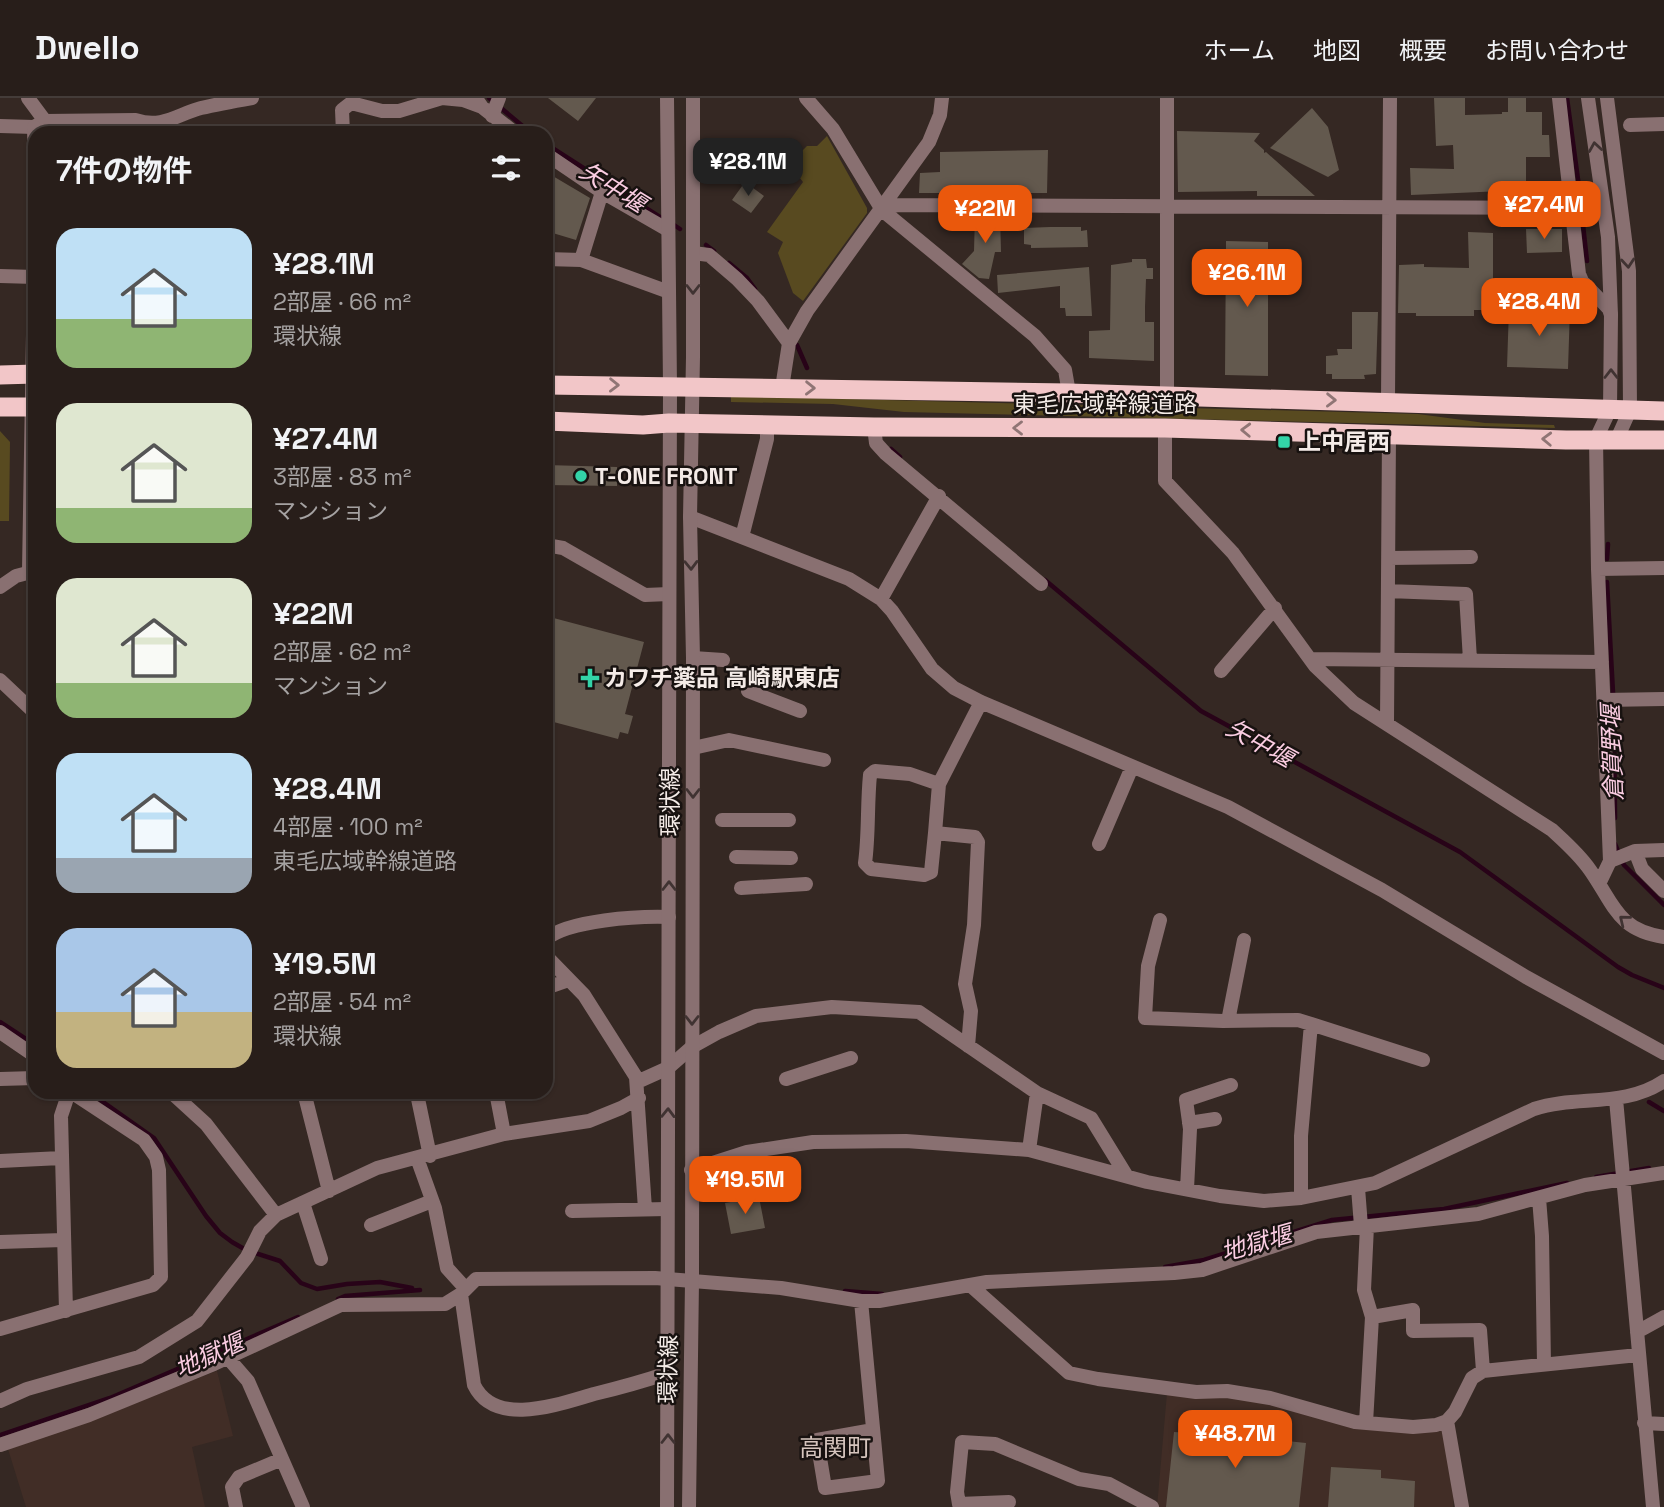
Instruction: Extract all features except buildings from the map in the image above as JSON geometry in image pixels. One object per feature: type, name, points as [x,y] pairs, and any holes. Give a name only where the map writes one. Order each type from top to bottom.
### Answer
[{"type":"highway","points":[[0,375],[28,374]]},
{"type":"highway","name":"東毛広域幹線道路","points":[[553,385],[1069,393],[1664,411]]},
{"type":"highway","points":[[0,407],[28,407]]},
{"type":"highway","name":"東毛広域幹線道路","points":[[553,421],[643,425],[669,423],[1165,428],[1664,440]]},
{"type":"street","points":[[28,98],[39,124]]},
{"type":"street","points":[[0,126],[173,120],[198,109],[251,98]]},
{"type":"street","points":[[342,126],[342,110],[351,103],[382,111],[399,111],[442,98],[488,106],[505,126]]},
{"type":"street","name":"環状線","points":[[667,98],[670,386],[667,1507]]},
{"type":"street","name":"環状線","points":[[689,1507],[692,1281],[693,658],[690,517],[693,98]]},
{"type":"street","points":[[806,98],[833,129],[882,210],[1035,336],[1065,370],[1069,393]]},
{"type":"street","points":[[782,388],[789,343],[807,311],[929,142],[940,115],[942,98]]},
{"type":"street","points":[[1167,98],[1167,397]]},
{"type":"street","points":[[1388,401],[1390,98]]},
{"type":"street","points":[[1559,98],[1579,274],[1582,281],[1609,309],[1611,315]]},
{"type":"street","points":[[1588,98],[1608,237],[1611,315],[1620,409],[1596,439],[1604,700],[1621,857]]},
{"type":"street","points":[[1607,98],[1629,271],[1617,439]]},
{"type":"street","points":[[1630,125],[1664,124]]},
{"type":"street","points":[[553,159],[668,230]]},
{"type":"street","points":[[581,260],[603,192]]},
{"type":"street","points":[[882,210],[897,205],[1573,208]]},
{"type":"street","points":[[693,253],[709,256],[737,279],[758,301],[789,343]]},
{"type":"street","points":[[553,259],[581,260],[669,292]]},
{"type":"street","points":[[0,276],[28,277]]},
{"type":"street","points":[[742,537],[767,439],[767,426]]},
{"type":"street","points":[[874,427],[876,443],[886,454],[1041,584]]},
{"type":"street","points":[[1165,428],[1165,481],[1233,553],[1315,666],[1354,703],[1552,830],[1576,852],[1614,911],[1631,926],[1664,937]]},
{"type":"street","points":[[1387,724],[1389,434]]},
{"type":"street","points":[[881,599],[939,496]]},
{"type":"street","points":[[690,517],[849,579],[881,599],[932,669],[954,688],[1228,807],[1382,890],[1525,977],[1664,1053]]},
{"type":"street","points":[[553,546],[563,548],[645,595],[669,594]]},
{"type":"street","points":[[1389,558],[1471,557]]},
{"type":"street","points":[[1598,569],[1664,568]]},
{"type":"street","points":[[0,587],[28,573]]},
{"type":"street","points":[[1388,591],[1466,594],[1470,660]]},
{"type":"street","points":[[1222,671],[1275,608]]},
{"type":"street","points":[[693,658],[723,660]]},
{"type":"street","points":[[1310,659],[1602,662]]},
{"type":"street","points":[[0,680],[28,706]]},
{"type":"street","points":[[748,691],[800,712]]},
{"type":"street","points":[[1604,700],[1664,699]]},
{"type":"street","points":[[939,784],[910,774],[875,771],[870,775],[867,810],[869,833],[865,863],[872,869],[925,875],[931,872],[939,784],[981,702]]},
{"type":"street","points":[[693,748],[729,740],[824,760]]},
{"type":"street","points":[[1099,844],[1132,766]]},
{"type":"street","points":[[722,820],[789,821]]},
{"type":"street","points":[[935,833],[975,837],[978,842],[974,925],[965,984],[971,1011],[968,1046]]},
{"type":"street","points":[[1599,884],[1621,857],[1664,850]]},
{"type":"street","points":[[1621,857],[1642,869],[1664,891]]},
{"type":"street","points":[[736,858],[791,858]]},
{"type":"street","points":[[741,888],[806,884]]},
{"type":"street","points":[[553,933],[557,930],[622,919],[669,917]]},
{"type":"street","points":[[1160,920],[1148,966],[1144,1018],[1298,1020],[1423,1060]]},
{"type":"street","points":[[1227,1021],[1244,940]]},
{"type":"street","points":[[553,964],[597,1013],[637,1082],[645,1209]]},
{"type":"street","points":[[553,986],[569,981]]},
{"type":"street","points":[[637,1082],[668,1068],[692,1047],[719,1032],[756,1016],[856,1006],[919,1012],[1037,1093],[1091,1118],[1126,1175]]},
{"type":"street","points":[[1301,1198],[1301,1136],[1311,1024]]},
{"type":"street","points":[[0,1032],[28,1051]]},
{"type":"street","points":[[786,1079],[851,1058]]},
{"type":"street","points":[[0,1079],[28,1078]]},
{"type":"street","points":[[691,1170],[736,1154],[813,1142],[906,1141],[1030,1150],[1187,1189],[1251,1200],[1301,1198],[1375,1184],[1552,1103],[1616,1099],[1651,1089],[1664,1081]]},
{"type":"street","points":[[1187,1189],[1189,1122],[1186,1100],[1231,1085]]},
{"type":"street","points":[[1030,1150],[1037,1093]]},
{"type":"street","points":[[0,1401],[27,1389],[139,1357],[197,1321],[247,1257],[260,1231],[276,1215],[377,1168],[504,1134],[589,1121],[639,1098]]},
{"type":"street","points":[[66,1311],[61,1116],[67,1099]]},
{"type":"street","points":[[0,1329],[153,1285],[161,1277],[159,1170],[156,1157],[144,1140],[81,1099]]},
{"type":"street","points":[[179,1099],[206,1124],[276,1215]]},
{"type":"street","points":[[306,1099],[329,1191]]},
{"type":"street","points":[[417,1099],[423,1157],[446,1268],[464,1292],[474,1385],[480,1396],[501,1407],[541,1409],[668,1373]]},
{"type":"street","points":[[497,1099],[504,1134]]},
{"type":"street","points":[[1616,1099],[1653,1507]]},
{"type":"street","points":[[1189,1122],[1215,1119]]},
{"type":"street","points":[[0,1161],[61,1158]]},
{"type":"street","points":[[0,1446],[89,1415],[228,1358],[341,1305],[446,1304],[464,1292],[476,1279],[667,1279],[781,1288],[861,1301],[896,1300],[987,1282],[1202,1270],[1316,1232],[1478,1214],[1585,1185],[1664,1173]]},
{"type":"street","points":[[1358,1188],[1364,1226],[1364,1290],[1372,1317],[1366,1423]]},
{"type":"street","points":[[1539,1198],[1544,1364]]},
{"type":"street","points":[[372,1225],[432,1201]]},
{"type":"street","points":[[303,1203],[321,1259]]},
{"type":"street","points":[[572,1211],[667,1209]]},
{"type":"street","points":[[0,1242],[63,1240]]},
{"type":"street","points":[[970,1285],[1069,1373],[1196,1392],[1227,1391],[1270,1398],[1326,1415],[1366,1423],[1413,1427],[1447,1421],[1455,1412],[1472,1378],[1483,1371],[1638,1355]]},
{"type":"street","points":[[861,1301],[878,1481],[825,1488],[817,1440],[873,1430]]},
{"type":"street","points":[[1372,1317],[1413,1310],[1413,1331],[1480,1330],[1483,1371]]},
{"type":"street","points":[[1637,1332],[1664,1317]]},
{"type":"street","points":[[228,1358],[248,1381],[303,1507]]},
{"type":"street","points":[[1447,1421],[1462,1507]]},
{"type":"street","points":[[1644,1423],[1664,1424]]},
{"type":"street","points":[[1009,1502],[959,1504],[957,1492],[962,1442],[995,1444],[1079,1479],[1109,1484],[1152,1507]]},
{"type":"street","points":[[236,1507],[232,1487],[239,1477],[282,1459]]},
{"type":"shaded area","points":[[827,136],[867,208],[867,213],[803,301],[793,293],[778,253],[783,242],[767,232],[803,182],[789,164],[807,146],[817,146]]},
{"type":"shaded area","points":[[731,396],[1418,414],[1485,423],[1554,425],[1555,428],[904,412],[833,404],[731,402]]},
{"type":"shaded area","points":[[0,431],[10,442],[9,521],[0,521]]},
{"type":"shaded area","points":[[217,1371],[233,1436],[192,1447],[205,1507],[26,1507],[8,1449]]},
{"type":"shaded area","points":[[1167,1393],[1234,1397],[1444,1428],[1454,1496],[1453,1507],[1157,1507]]},
{"type":"waterway","name":"矢中堰","points":[[489,98],[523,126]]},
{"type":"waterway","name":"倉賀野堰","points":[[1567,98],[1580,194]]},
{"type":"waterway","name":"矢中堰","points":[[553,148],[663,219]]},
{"type":"waterway","name":"矢中堰","points":[[671,223],[680,229]]},
{"type":"waterway","name":"倉賀野堰","points":[[1583,225],[1587,261]]},
{"type":"waterway","name":"矢中堰","points":[[706,245],[714,251]]},
{"type":"waterway","name":"矢中堰","points":[[729,263],[747,278],[755,289]]},
{"type":"waterway","name":"矢中堰","points":[[797,345],[807,368]]},
{"type":"waterway","name":"矢中堰","points":[[891,449],[900,457]]},
{"type":"waterway","name":"倉賀野堰","points":[[1607,559],[1608,544]]},
{"type":"waterway","name":"矢中堰","points":[[1045,580],[1201,711],[1460,852],[1618,967],[1664,988]]},
{"type":"waterway","name":"倉賀野堰","points":[[1607,582],[1614,711],[1615,818]]},
{"type":"waterway","name":"倉賀野堰","points":[[1615,844],[1624,865],[1664,905]]},
{"type":"waterway","points":[[0,1022],[28,1040]]},
{"type":"waterway","points":[[99,1099],[154,1138],[206,1216],[220,1233],[232,1242],[246,1250],[280,1261],[301,1283],[317,1289],[380,1282],[412,1288]]},
{"type":"waterway","points":[[1649,1102],[1664,1111]]},
{"type":"waterway","name":"地獄堰","points":[[1596,1177],[1649,1168]]},
{"type":"waterway","name":"地獄堰","points":[[1165,1267],[1204,1260],[1332,1220],[1444,1209],[1567,1183]]},
{"type":"waterway","name":"地獄堰","points":[[338,1299],[345,1296],[420,1290]]},
{"type":"waterway","name":"地獄堰","points":[[845,1291],[882,1294]]},
{"type":"waterway","name":"地獄堰","points":[[0,1435],[110,1398],[298,1317]]},
{"type":"place","name":"上中居西","points":[[1284,442]]},
{"type":"place","name":"T-ONE FRONT","points":[[581,476]]},
{"type":"place","name":"カワチ薬品 高崎駅東店","points":[[590,678]]},
{"type":"district","name":"高関町","points":[[835,1447]]}]
